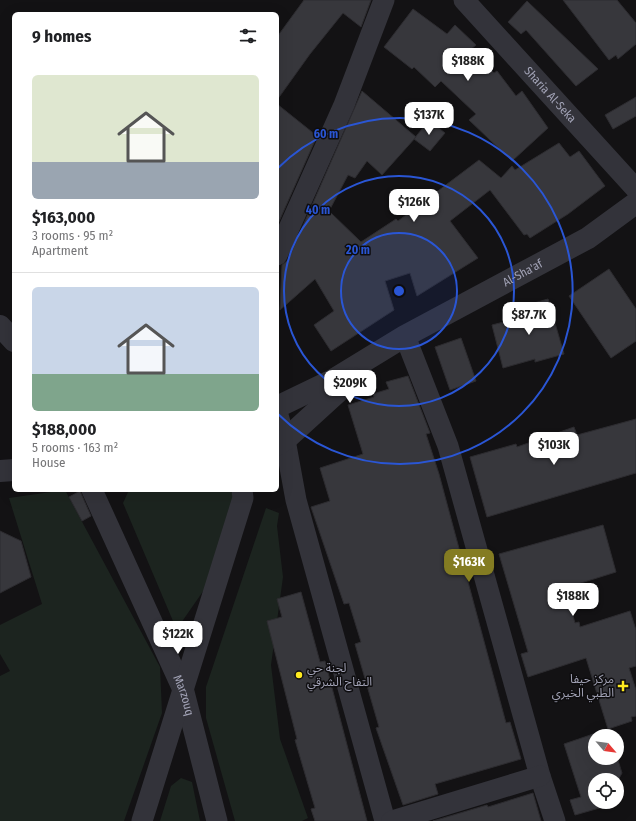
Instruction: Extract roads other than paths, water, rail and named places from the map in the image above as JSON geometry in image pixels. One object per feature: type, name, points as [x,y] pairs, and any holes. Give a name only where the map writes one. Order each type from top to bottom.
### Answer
[{"type":"street","points":[[279,251],[344,105],[384,0]]},
{"type":"street","name":"Sharia Al-Seka","points":[[464,0],[636,189]]},
{"type":"street","name":"Al-Sha'af","points":[[279,406],[333,380],[406,336],[588,238],[636,203]]},
{"type":"street","points":[[0,326],[12,339]]},
{"type":"street","points":[[406,336],[448,446],[540,776],[555,821]]},
{"type":"street","name":"Al-Sha'af","points":[[281,443],[357,375],[406,336]]},
{"type":"street","points":[[279,428],[281,443],[296,500],[385,821]]},
{"type":"street","points":[[0,471],[12,470]]},
{"type":"street","points":[[279,486],[296,500]]},
{"type":"street","name":"Marzouq","points":[[93,492],[184,692],[217,821]]},
{"type":"street","points":[[142,821],[184,692],[243,498],[242,492]]},
{"type":"street","points":[[392,821],[540,776]]},
{"type":"place","name":"لجنة حي التفاح الشرقي","points":[[299,675]]},
{"type":"place","name":"مركز حيفا الطبي الخيري","points":[[623,686]]}]
